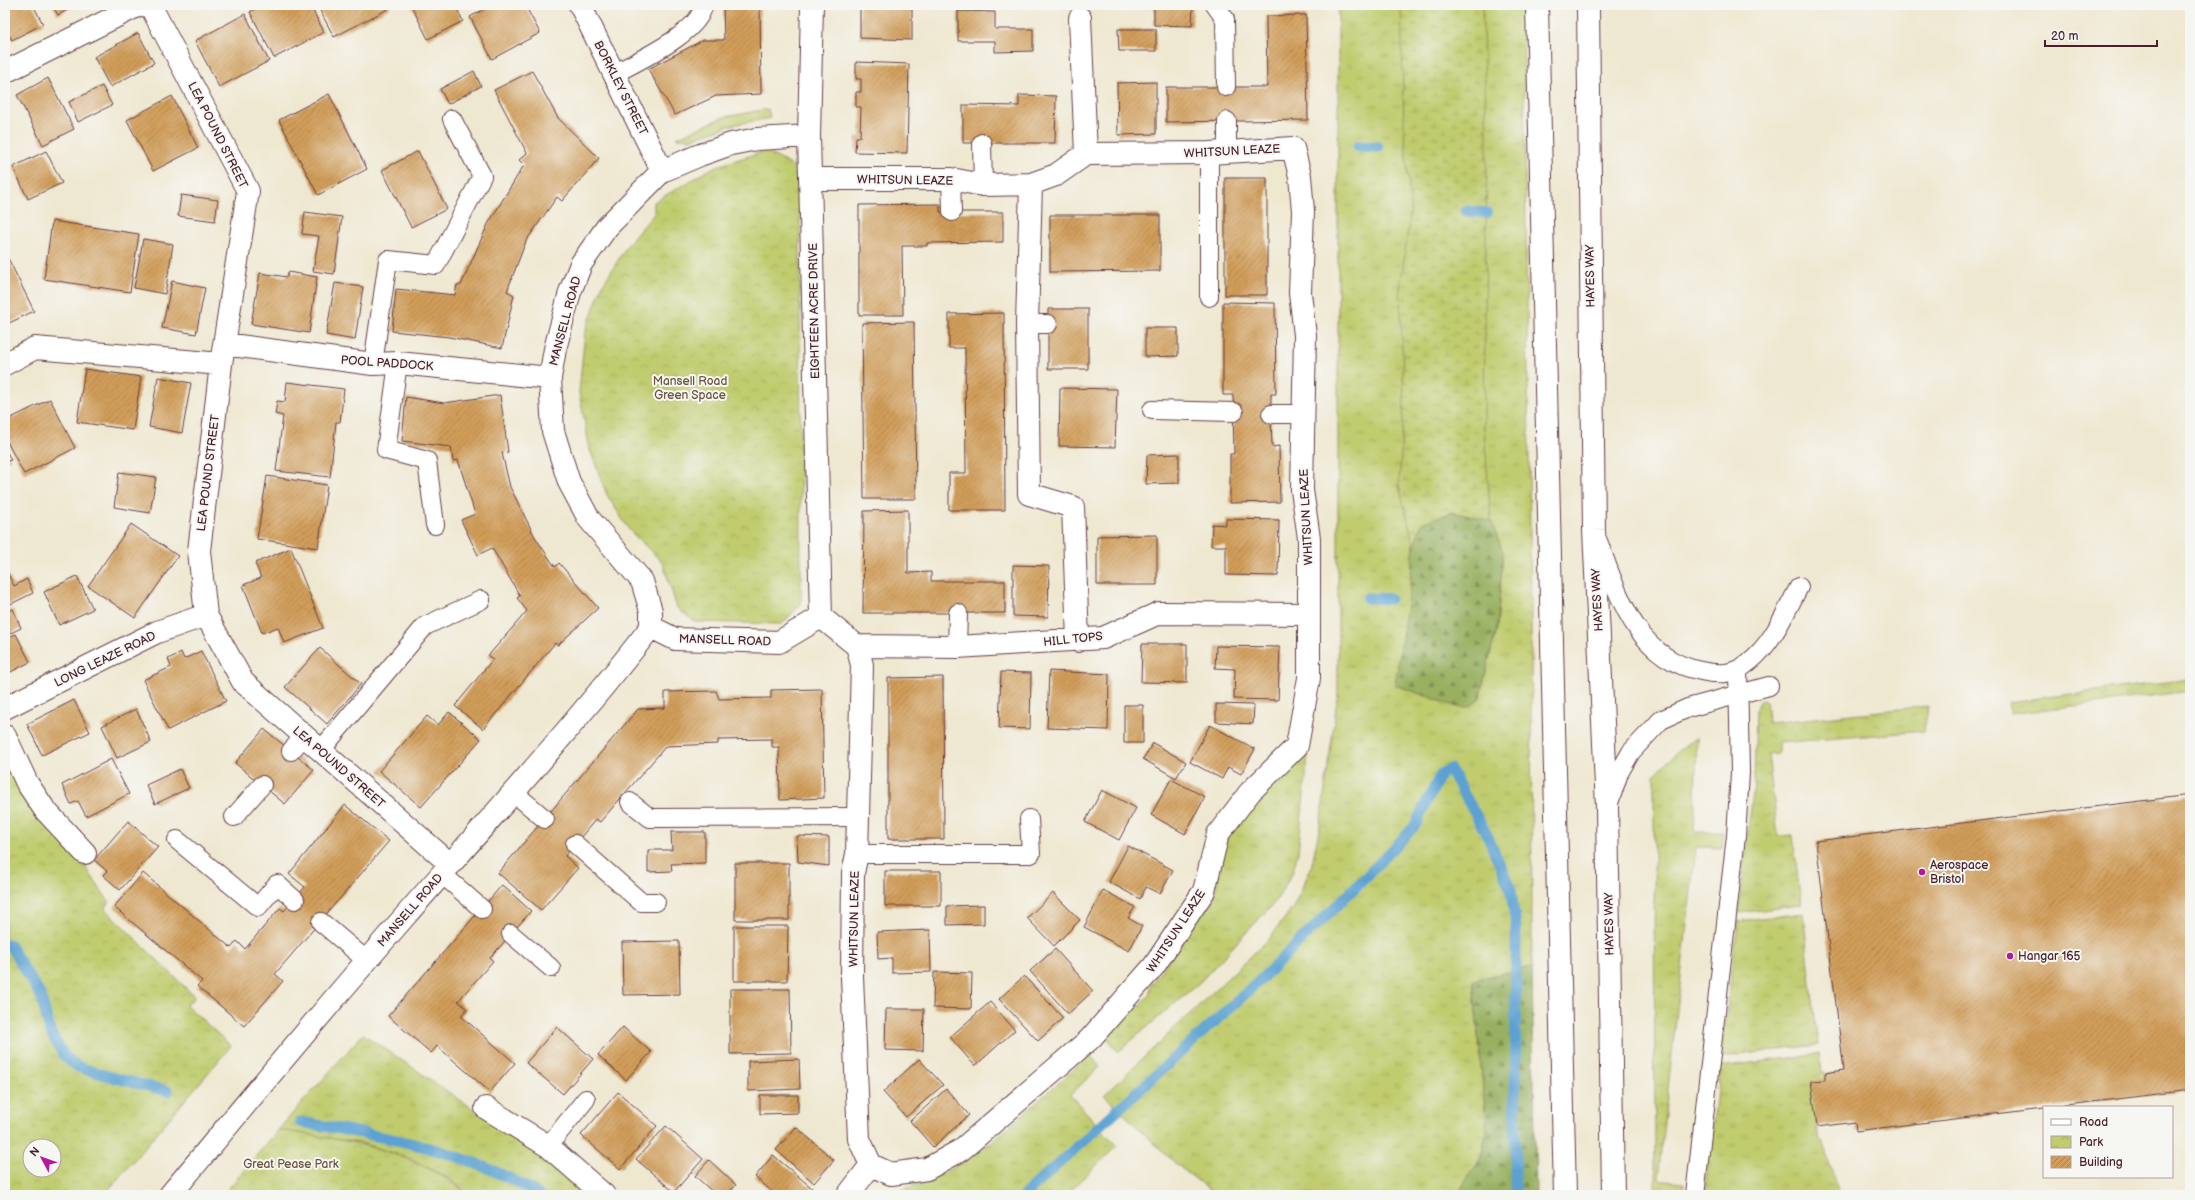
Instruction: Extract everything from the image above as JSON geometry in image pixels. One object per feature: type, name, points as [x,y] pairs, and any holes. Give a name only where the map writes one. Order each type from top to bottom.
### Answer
[{"type":"street","name":"BORKLEY STREET","points":[[580,5],[662,171]]},
{"type":"street","name":"EIGHTEEN ACRE DRIVE","points":[[812,5],[809,136],[821,617]]},
{"type":"street","points":[[1537,5],[1565,1195]]},
{"type":"street","name":"HAYES WAY","points":[[1588,5],[1594,530],[1607,807],[1613,1195]]},
{"type":"street","points":[[5,72],[136,6]]},
{"type":"street","name":"LEA POUND STREET","points":[[136,6],[248,191],[222,354],[199,551],[206,615],[243,682],[298,744],[321,750],[446,869]]},
{"type":"street","points":[[1080,18],[1086,154]]},
{"type":"street","name":"MANSELL ROAD","points":[[170,1195],[366,960],[513,792],[624,661],[651,626],[651,611],[642,581],[589,519],[569,482],[553,431],[550,378],[555,349],[570,292],[581,264],[607,227],[662,171],[731,144],[757,140],[809,136]]},
{"type":"street","name":"WHITSUN LEAZE","points":[[811,179],[951,179],[983,186],[1031,184],[1056,175],[1086,154],[1218,153],[1293,148],[1300,176],[1303,211],[1300,293],[1305,335],[1302,490],[1309,538],[1309,678],[1297,746],[1250,792],[1218,834],[1204,891],[1154,966],[1090,1039],[961,1150],[927,1169],[891,1174],[871,1165],[859,1139],[855,1082],[852,977],[853,880],[857,854],[862,665],[857,646]]},
{"type":"street","points":[[1031,184],[1038,324],[1029,494],[1073,507],[1078,641]]},
{"type":"street","name":"POOL PADDOCK","points":[[5,364],[35,348],[222,354],[372,364],[398,363],[550,378]]},
{"type":"street","name":"HILL TOPS","points":[[857,646],[957,647],[1078,641],[1103,638],[1159,613],[1309,614]]},
{"type":"street","name":"LONG LEAZE ROAD","points":[[5,708],[157,632],[206,615]]},
{"type":"street","name":"MANSELL ROAD","points":[[651,626],[675,639],[779,642],[821,617]]},
{"type":"street","points":[[821,617],[857,646]]},
{"type":"street","points":[[5,736],[31,788],[45,810],[85,853]]},
{"type":"street","points":[[486,1108],[548,1146],[604,1195]]},
{"type":"street","points":[[848,1195],[871,1165]]},
{"type":"lane","points":[[614,74],[682,36],[703,12],[703,5]]},
{"type":"lane","points":[[1215,5],[1226,20],[1226,87]]},
{"type":"lane","points":[[372,364],[388,260],[436,265],[482,176],[452,119]]},
{"type":"lane","points":[[1209,297],[1218,153],[1227,121]]},
{"type":"lane","points":[[982,143],[983,186]]},
{"type":"lane","points":[[951,179],[952,212]]},
{"type":"lane","points":[[398,363],[386,450],[427,461],[435,525]]},
{"type":"lane","points":[[1152,410],[1234,412]]},
{"type":"lane","points":[[1271,414],[1304,414]]},
{"type":"lane","points":[[1594,530],[1621,600],[1639,632],[1648,643],[1670,660],[1697,671],[1723,674],[1738,670],[1755,657],[1774,633],[1799,587]]},
{"type":"lane","points":[[321,750],[425,626],[481,600]]},
{"type":"lane","points":[[957,647],[958,613]]},
{"type":"lane","points":[[1695,1195],[1736,836],[1740,773],[1738,670]]},
{"type":"lane","points":[[1607,807],[1619,773],[1631,752],[1661,720],[1688,708],[1769,686]]},
{"type":"lane","points":[[234,817],[262,785]]},
{"type":"lane","points":[[513,792],[545,818]]},
{"type":"lane","points":[[630,802],[650,818],[858,817]]},
{"type":"lane","points":[[857,854],[1031,854],[1030,819]]},
{"type":"lane","points":[[177,840],[258,907],[277,884],[295,900]]},
{"type":"lane","points":[[575,844],[641,902],[656,902]]},
{"type":"lane","points":[[446,869],[482,909]]},
{"type":"lane","points":[[321,922],[366,960]]},
{"type":"lane","points":[[511,934],[551,968]]},
{"type":"lane","points":[[548,1146],[586,1099]]},
{"type":"green space","points":[[1338,5],[1523,5],[1531,613],[1532,967],[1473,980],[1487,1130],[1481,1158],[1457,1195],[1216,1195],[1176,1164],[1104,1095],[1269,939],[1294,906],[1311,868],[1320,826],[1338,693]],"holes":[[[1422,523],[1503,552],[1497,626],[1479,700],[1410,585],[1414,545]]]},
{"type":"green space","points":[[1401,5],[1482,5],[1487,138],[1484,427],[1491,521],[1452,512],[1422,523],[1414,545],[1399,486],[1404,402],[1400,289],[1411,208],[1404,130]]},
{"type":"green space","points":[[768,109],[770,118],[732,125],[691,139],[676,138],[724,117]]},
{"type":"green space","name":"Mansell Road Green Space","points":[[765,151],[798,169],[800,194],[801,604],[782,624],[695,622],[677,608],[663,563],[630,531],[607,495],[590,450],[579,392],[585,332],[602,286],[628,244],[654,214],[654,202],[714,167]]},
{"type":"green space","points":[[1452,512],[1491,521],[1503,552],[1497,626],[1479,700],[1469,707],[1457,707],[1395,685],[1410,585],[1414,545],[1422,523]]},
{"type":"green space","points":[[2190,679],[2190,691],[2010,714],[2008,702]]},
{"type":"green space","points":[[1762,700],[1766,700],[1768,723],[1928,706],[1924,731],[1778,743],[1778,753],[1768,754],[1778,836],[1793,835],[1801,905],[1738,913],[1754,784],[1756,708],[1758,703]]},
{"type":"green space","points":[[1697,737],[1694,832],[1723,832],[1722,848],[1696,847],[1662,1140],[1658,1180],[1684,1183],[1683,1195],[1655,1195],[1654,775],[1678,751]]},
{"type":"green space","points":[[5,756],[80,859],[109,902],[105,909],[195,997],[186,1005],[231,1046],[104,1195],[5,1195]]},
{"type":"green space","points":[[1308,756],[1298,852],[1292,874],[1276,901],[1200,982],[1118,1052],[1105,1035],[1142,1003],[1149,995],[1152,984],[1202,911],[1213,903],[1227,834],[1264,790]]},
{"type":"green space","points":[[1803,913],[1818,1045],[1721,1057],[1738,921]]},
{"type":"green space","points":[[1532,967],[1536,1195],[1457,1195],[1481,1158],[1487,1130],[1473,980]]},
{"type":"green space","points":[[363,1034],[559,1167],[588,1195],[469,1195],[451,1180],[412,1159],[361,1143],[278,1130]]},
{"type":"green space","points":[[1820,1054],[1822,1073],[1825,1073],[1825,1080],[1811,1082],[1817,1127],[1840,1195],[1706,1195],[1705,1186],[1720,1067]]},
{"type":"green space","points":[[1090,1055],[1100,1067],[1070,1095],[1117,1146],[1065,1195],[889,1195],[945,1173],[990,1143]]},
{"type":"green space","name":"Great Pease Park","points":[[278,1130],[355,1143],[402,1157],[447,1179],[469,1195],[223,1195]]},
{"type":"building","points":[[5,5],[33,5],[43,24],[12,40],[5,28]]},
{"type":"building","points":[[52,5],[76,5],[58,15]]},
{"type":"building","points":[[262,5],[310,5],[324,32],[274,58],[250,12]]},
{"type":"building","points":[[317,5],[389,5],[390,8],[334,37]]},
{"type":"building","points":[[415,5],[455,5],[463,21],[428,39],[412,7]]},
{"type":"building","points":[[492,5],[525,5],[540,33],[492,59],[470,17]]},
{"type":"building","points":[[723,5],[760,5],[761,94],[716,96],[675,115],[648,69],[703,40],[724,40]]},
{"type":"building","points":[[860,5],[912,5],[912,40],[860,38]]},
{"type":"building","points":[[1154,5],[1193,5],[1192,26],[1154,25]]},
{"type":"building","points":[[958,11],[995,12],[995,29],[1033,29],[1033,51],[995,52],[995,41],[958,41]]},
{"type":"building","points":[[245,14],[269,61],[219,87],[195,41]]},
{"type":"building","points":[[1306,15],[1308,120],[1166,122],[1166,87],[1267,87],[1266,16]]},
{"type":"building","points":[[1118,29],[1156,29],[1156,51],[1119,51]]},
{"type":"building","points":[[138,33],[154,63],[110,87],[94,57]]},
{"type":"building","points":[[856,62],[909,64],[907,153],[855,152],[856,137],[860,137],[861,107],[856,107],[856,92],[861,92],[861,79],[856,79]]},
{"type":"building","points":[[474,71],[481,86],[448,104],[440,89]]},
{"type":"building","points":[[532,71],[558,118],[599,158],[562,201],[557,197],[526,241],[507,291],[514,295],[502,348],[449,337],[392,331],[396,289],[455,295],[457,285],[461,285],[488,224],[524,165],[519,160],[527,153],[494,90]]},
{"type":"building","points":[[48,78],[74,129],[43,145],[17,95]]},
{"type":"building","points":[[1156,82],[1156,134],[1118,135],[1117,83]]},
{"type":"building","points":[[102,86],[112,105],[78,122],[69,102]]},
{"type":"building","points":[[329,94],[367,169],[318,195],[279,120]]},
{"type":"building","points":[[1019,95],[1056,96],[1055,143],[963,143],[963,105],[1019,106]]},
{"type":"building","points":[[172,96],[198,148],[153,171],[127,120]]},
{"type":"building","points":[[46,151],[62,183],[28,199],[13,167]]},
{"type":"building","points":[[418,151],[447,209],[411,227],[382,170]]},
{"type":"building","points":[[1225,178],[1267,178],[1267,295],[1225,295]]},
{"type":"building","points":[[181,195],[218,200],[215,221],[178,216]]},
{"type":"building","points":[[940,204],[940,212],[1003,212],[1003,242],[927,243],[927,246],[902,246],[903,315],[859,315],[859,205]]},
{"type":"building","points":[[305,212],[342,217],[334,274],[313,271],[319,236],[302,234]]},
{"type":"building","points":[[1050,215],[1160,215],[1160,271],[1050,272]]},
{"type":"building","points":[[52,221],[139,234],[130,292],[44,279]]},
{"type":"building","points":[[143,239],[173,244],[165,294],[134,288]]},
{"type":"building","points":[[9,260],[34,311],[5,325],[5,262]]},
{"type":"building","points":[[288,272],[317,277],[309,333],[251,324],[260,273],[287,277]]},
{"type":"building","points":[[172,281],[205,288],[196,334],[162,328]]},
{"type":"building","points":[[335,283],[363,287],[355,340],[326,335]]},
{"type":"building","points":[[1223,302],[1275,303],[1276,394],[1271,394],[1271,414],[1272,447],[1279,446],[1280,502],[1230,503],[1230,454],[1234,454],[1233,395],[1223,395]]},
{"type":"building","points":[[1048,309],[1088,309],[1088,369],[1048,369]]},
{"type":"building","points":[[1004,313],[1005,510],[949,510],[949,473],[966,473],[965,348],[949,348],[949,314]]},
{"type":"building","points":[[914,322],[916,499],[864,499],[862,323]]},
{"type":"building","points":[[1145,328],[1178,328],[1178,356],[1145,357]]},
{"type":"building","points":[[85,369],[141,377],[133,430],[77,422]]},
{"type":"building","points":[[158,377],[191,383],[182,433],[149,427]]},
{"type":"building","points":[[287,382],[344,389],[340,422],[336,422],[330,477],[276,471],[283,416],[275,414],[277,401],[285,402]]},
{"type":"building","points":[[1060,388],[1117,389],[1115,447],[1059,446]]},
{"type":"building","points":[[500,395],[508,452],[502,453],[510,487],[535,537],[555,567],[559,563],[598,608],[558,645],[555,643],[483,729],[455,706],[493,659],[488,656],[527,611],[517,598],[520,596],[492,548],[478,555],[461,520],[475,514],[458,460],[453,461],[451,447],[402,441],[406,397],[444,403]]},
{"type":"building","points":[[50,399],[75,448],[24,474],[5,438],[5,421]]},
{"type":"building","points":[[5,448],[11,460],[5,462]]},
{"type":"building","points":[[1179,454],[1179,483],[1146,484],[1147,455]]},
{"type":"building","points":[[119,472],[156,477],[150,513],[114,507]]},
{"type":"building","points":[[267,476],[327,485],[318,548],[257,539]]},
{"type":"building","points":[[908,510],[908,573],[931,572],[931,581],[1005,581],[1005,613],[863,613],[864,511]]},
{"type":"building","points":[[1226,519],[1279,520],[1278,576],[1226,575],[1226,546],[1211,546],[1212,524],[1226,525]]},
{"type":"building","points":[[131,524],[178,556],[135,618],[88,586]]},
{"type":"building","points":[[1157,535],[1157,585],[1097,585],[1097,536]]},
{"type":"building","points":[[291,548],[323,628],[284,643],[278,627],[262,633],[243,585],[261,578],[255,563]]},
{"type":"building","points":[[1013,565],[1049,566],[1048,617],[1013,616]]},
{"type":"building","points":[[5,568],[14,586],[27,579],[33,593],[5,607]]},
{"type":"building","points":[[77,576],[93,609],[59,625],[44,592]]},
{"type":"building","points":[[13,609],[21,628],[5,636],[5,612]]},
{"type":"building","points":[[16,634],[30,662],[5,675],[5,639]]},
{"type":"building","points":[[1142,644],[1187,644],[1187,683],[1141,682]]},
{"type":"building","points":[[1216,646],[1280,647],[1278,700],[1234,699],[1235,669],[1215,668]]},
{"type":"building","points":[[320,648],[361,684],[327,724],[285,687]]},
{"type":"building","points":[[201,651],[226,701],[168,730],[143,680],[171,667],[168,659],[181,652],[184,659]]},
{"type":"building","points":[[1049,671],[1109,674],[1108,730],[1047,728]]},
{"type":"building","points":[[1001,672],[1031,673],[1030,729],[999,728]]},
{"type":"building","points":[[943,677],[944,839],[888,839],[888,678]]},
{"type":"building","points":[[822,689],[824,798],[780,800],[779,747],[772,747],[772,739],[718,740],[718,744],[666,746],[600,822],[596,819],[565,856],[578,868],[541,910],[498,873],[638,709],[665,708],[665,692],[716,691],[719,699],[771,698],[771,690]]},
{"type":"building","points":[[74,700],[90,732],[42,755],[27,724]]},
{"type":"building","points":[[1216,704],[1254,705],[1253,724],[1216,722]]},
{"type":"building","points":[[1124,705],[1143,705],[1143,743],[1124,743]]},
{"type":"building","points":[[136,709],[151,742],[117,758],[102,726]]},
{"type":"building","points":[[449,712],[481,739],[421,807],[379,771],[427,716],[438,725]]},
{"type":"building","points":[[1210,725],[1255,749],[1241,774],[1228,767],[1222,779],[1190,762]]},
{"type":"building","points":[[264,729],[314,770],[285,804],[235,763]]},
{"type":"building","points":[[1153,743],[1186,762],[1176,778],[1143,759]]},
{"type":"building","points":[[111,759],[129,794],[86,816],[78,801],[71,804],[62,785]]},
{"type":"building","points":[[180,769],[189,788],[155,804],[146,785]]},
{"type":"building","points":[[1171,779],[1205,797],[1185,834],[1151,815]]},
{"type":"building","points":[[1102,790],[1136,808],[1119,840],[1085,822]]},
{"type":"building","name":"Hangar 165","points":[[2190,795],[2190,1090],[2060,1106],[2043,1106],[2043,1108],[1856,1131],[1855,1122],[1817,1127],[1811,1081],[1825,1080],[1825,1073],[1844,1070],[1816,841]]},
{"type":"building","points":[[345,805],[389,841],[275,974],[283,981],[244,1026],[197,986],[202,981],[114,907],[143,873],[231,948],[237,941],[245,949],[280,908],[284,911],[305,887],[289,874]]},
{"type":"building","points":[[128,821],[158,847],[120,890],[103,875],[107,871],[94,860]]},
{"type":"building","points":[[671,832],[705,832],[705,863],[671,864],[672,871],[648,872],[648,850],[672,850]]},
{"type":"building","points":[[797,836],[829,837],[829,866],[798,862]]},
{"type":"building","points":[[1128,846],[1173,870],[1160,894],[1146,887],[1140,899],[1109,882]]},
{"type":"building","points":[[735,863],[789,863],[789,920],[735,920]]},
{"type":"building","points":[[885,871],[941,871],[941,906],[885,906]]},
{"type":"building","points":[[502,885],[531,911],[490,958],[493,961],[458,1001],[467,1009],[461,1016],[515,1063],[490,1092],[437,1046],[431,1053],[388,1016]]},
{"type":"building","points":[[1103,890],[1135,907],[1128,918],[1142,926],[1129,951],[1084,927]]},
{"type":"building","points":[[1053,893],[1080,920],[1054,946],[1027,918]]},
{"type":"building","points":[[984,905],[984,924],[947,925],[947,906]]},
{"type":"building","points":[[734,926],[788,926],[787,981],[734,981]]},
{"type":"building","points":[[930,930],[931,972],[892,973],[892,958],[878,959],[877,932]]},
{"type":"building","points":[[679,941],[680,994],[623,995],[622,942]]},
{"type":"building","points":[[1055,949],[1093,991],[1068,1014],[1030,971]]},
{"type":"building","points":[[934,972],[972,973],[971,1009],[933,1008]]},
{"type":"building","points":[[1024,976],[1063,1018],[1038,1041],[999,999]]},
{"type":"building","points":[[730,989],[790,989],[791,1053],[730,1054]]},
{"type":"building","points":[[990,1002],[1015,1030],[975,1066],[950,1037]]},
{"type":"building","points":[[886,1009],[924,1009],[923,1051],[885,1050]]},
{"type":"building","points":[[557,1027],[593,1059],[563,1094],[526,1063]]},
{"type":"building","points":[[623,1027],[651,1052],[626,1080],[598,1055]]},
{"type":"building","points":[[799,1059],[800,1089],[748,1091],[748,1061]]},
{"type":"building","points":[[919,1059],[943,1085],[906,1117],[883,1092]]},
{"type":"building","points":[[946,1089],[969,1115],[933,1147],[910,1121]]},
{"type":"building","points":[[618,1092],[657,1126],[620,1169],[581,1135]]},
{"type":"building","points":[[760,1095],[798,1095],[798,1113],[760,1114]]},
{"type":"building","points":[[666,1126],[703,1159],[674,1192],[636,1159]]},
{"type":"building","points":[[796,1127],[834,1160],[814,1183],[776,1150]]},
{"type":"building","points":[[773,1155],[812,1188],[806,1195],[776,1195],[755,1177]]},
{"type":"building","points":[[709,1160],[736,1185],[727,1195],[716,1195],[695,1176]]},
{"type":"waterway","points":[[1358,146],[1378,147]]},
{"type":"waterway","points":[[1466,211],[1487,213]]},
{"type":"waterway","points":[[1367,598],[1390,599]]},
{"type":"waterway","points":[[1024,1195],[1257,983],[1366,877],[1414,827],[1441,774],[1450,769],[1487,835],[1511,890],[1516,928],[1515,1195]]},
{"type":"waterway","points":[[5,943],[10,946],[41,996],[50,1031],[64,1056],[78,1067],[168,1091]]},
{"type":"waterway","points":[[300,1122],[393,1139],[453,1155],[483,1166],[511,1179],[539,1195]]},
{"type":"place","name":"Aerospace Bristol","points":[[1922,872]]},
{"type":"place","name":"Hangar 165","points":[[2010,956]]}]
